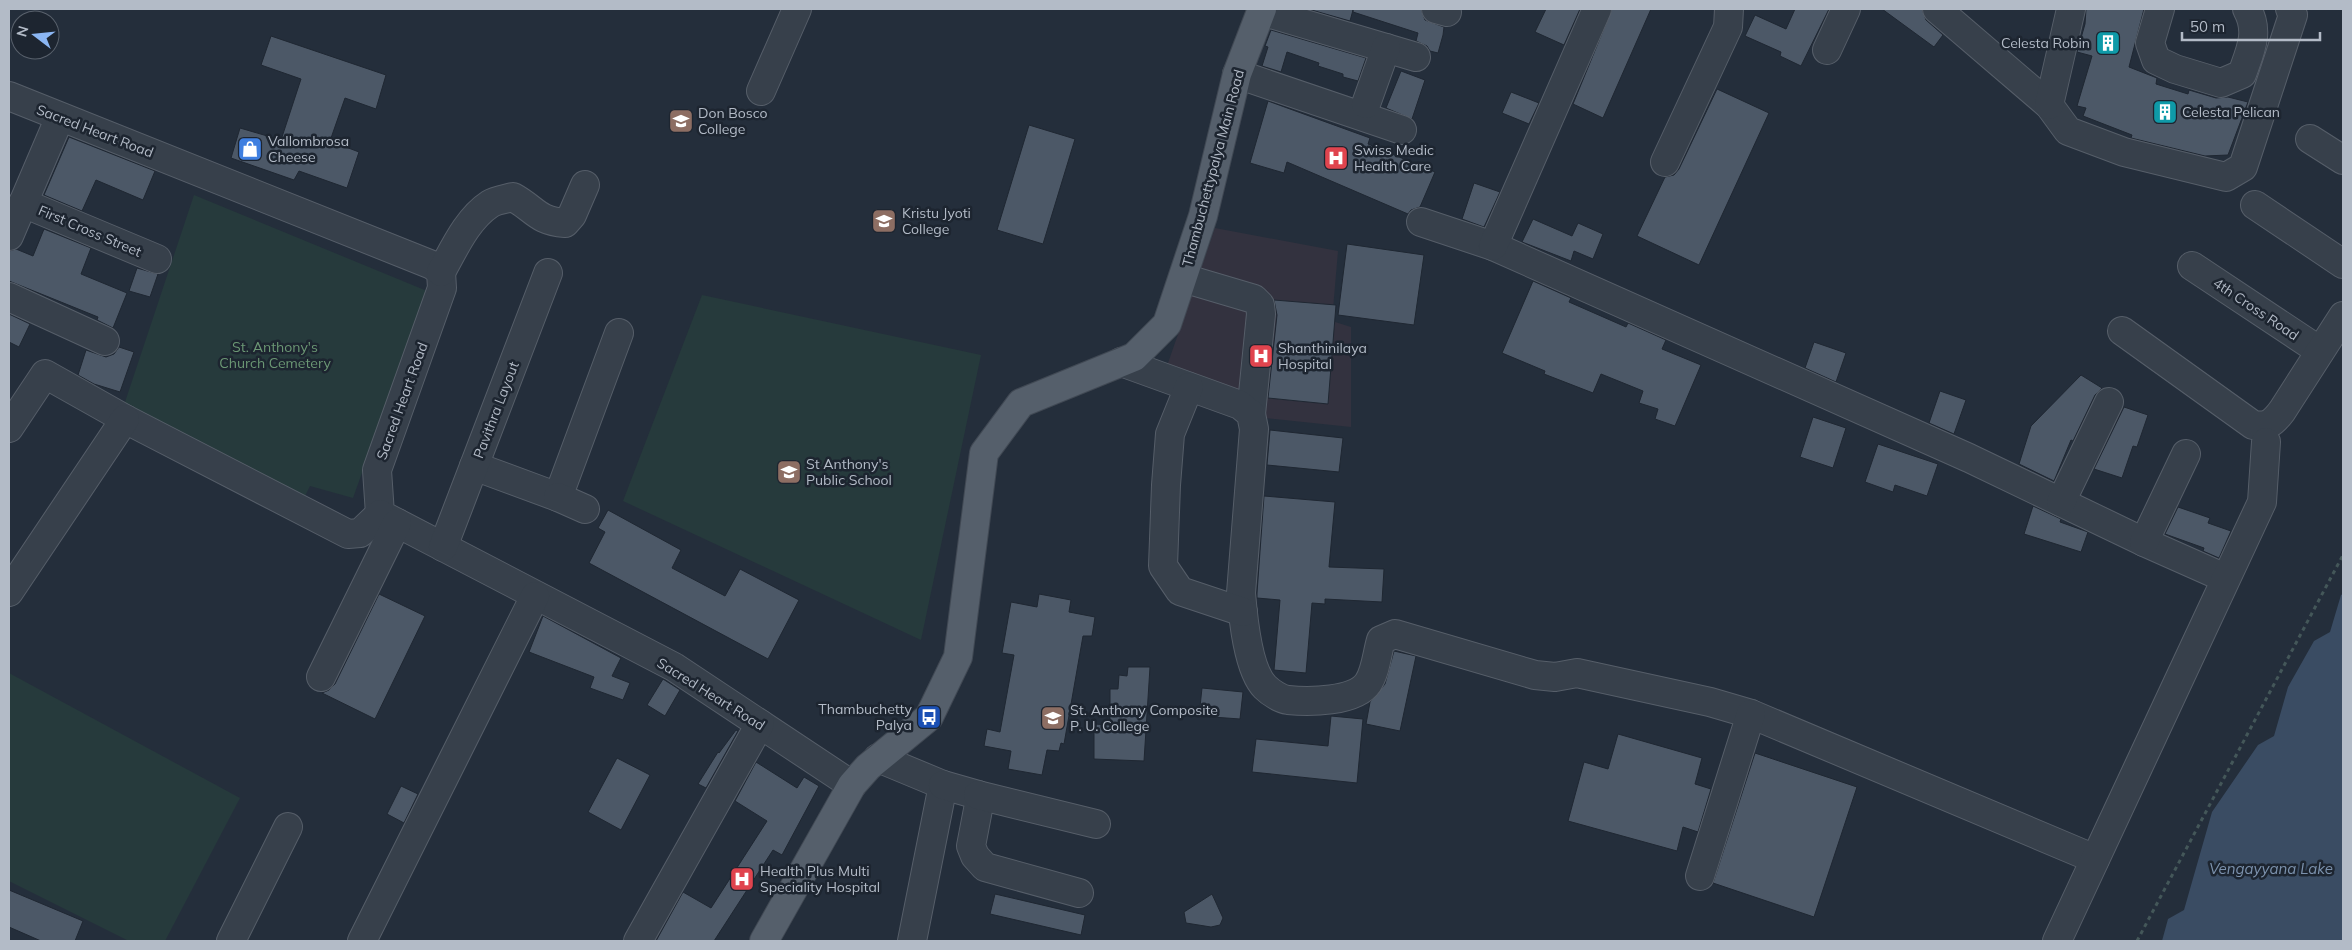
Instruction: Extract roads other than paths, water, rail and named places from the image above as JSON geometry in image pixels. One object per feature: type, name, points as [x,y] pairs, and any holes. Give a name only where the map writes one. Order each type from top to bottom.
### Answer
[{"type":"main road","name":"Thambuchettypalya Main Road","points":[[764,941],[852,786],[878,758],[929,717],[958,657],[984,453],[1021,404],[1134,357],[1167,324],[1203,216],[1237,74],[1262,10]]},
{"type":"street","points":[[761,91],[797,9]]},
{"type":"street","points":[[1493,246],[1597,9]]},
{"type":"street","points":[[1665,162],[1728,27],[1729,9]]},
{"type":"street","points":[[1827,50],[1846,9]]},
{"type":"street","points":[[1937,9],[2049,105],[2068,131],[2124,152],[2226,177],[2242,166],[2294,16],[2290,9]]},
{"type":"street","points":[[2049,105],[2072,9]]},
{"type":"street","points":[[2160,9],[2150,43],[2156,60],[2175,69],[2221,83],[2242,74],[2254,43],[2254,21],[2248,9]]},
{"type":"street","points":[[1262,10],[1416,57]]},
{"type":"street","points":[[1366,104],[1386,48]]},
{"type":"street","points":[[2248,58],[2276,66]]},
{"type":"street","points":[[1237,74],[1402,130]]},
{"type":"street","name":"Sacred Heart Road","points":[[9,96],[432,265],[441,272],[442,288],[377,470],[388,519],[674,667],[852,786]]},
{"type":"street","points":[[9,236],[60,117]]},
{"type":"street","points":[[2310,139],[2343,160]]},
{"type":"street","points":[[441,272],[462,236],[476,217],[491,203],[513,197],[524,203],[539,218],[551,222],[565,223],[572,215],[585,185]]},
{"type":"street","name":"First Cross Street","points":[[23,203],[157,259]]},
{"type":"street","points":[[2255,205],[2343,264]]},
{"type":"street","points":[[1421,222],[1493,246],[1969,458],[2144,542],[2225,578]]},
{"type":"street","name":"4th Cross Road","points":[[2192,266],[2320,351]]},
{"type":"street","name":"Pavithra Layout","points":[[443,548],[548,273]]},
{"type":"street","points":[[1183,278],[1254,299],[1260,304],[1262,314],[1251,414],[1254,429],[1242,593],[1243,612],[1257,675],[1265,687],[1276,696],[1287,700],[1344,698],[1357,692],[1367,684],[1372,674],[1381,640],[1395,634],[1535,675],[1555,677],[1577,673],[1710,702],[1751,714],[2095,859]]},
{"type":"street","points":[[9,297],[105,341]]},
{"type":"street","points":[[2122,331],[2253,425],[2264,426],[2272,424],[2282,411],[2343,316]]},
{"type":"street","points":[[558,497],[619,333]]},
{"type":"street","points":[[1121,362],[1240,406],[1251,414]]},
{"type":"street","points":[[9,428],[45,374],[125,419],[348,534],[360,533],[388,519]]},
{"type":"street","points":[[1189,387],[1170,434],[1163,566],[1180,591],[1243,612]]},
{"type":"street","points":[[2061,502],[2109,402]]},
{"type":"street","points":[[9,592],[125,419]]},
{"type":"street","points":[[2057,941],[2262,502],[2266,442]]},
{"type":"street","points":[[2144,542],[2186,454]]},
{"type":"street","points":[[474,466],[585,509]]},
{"type":"street","points":[[321,677],[388,519]]},
{"type":"street","points":[[362,941],[535,596]]},
{"type":"street","points":[[1700,876],[1751,714]]},
{"type":"street","points":[[638,941],[760,724]]},
{"type":"street","points":[[878,758],[943,785],[1096,824]]},
{"type":"street","points":[[912,941],[943,785]]},
{"type":"street","points":[[978,795],[980,799],[971,846],[979,861],[985,867],[1079,893]]},
{"type":"street","points":[[231,941],[288,827]]},
{"type":"water","name":"Vengayyana Lake","points":[[2343,594],[2343,941],[2162,941],[2168,919],[2184,910],[2212,812],[2258,745],[2274,736],[2288,687],[2314,641],[2330,632],[2341,595]]},
{"type":"place","name":"Celesta Robin","points":[[2108,43]]},
{"type":"place","name":"Celesta Pelican","points":[[2165,112]]},
{"type":"place","name":"Don Bosco College","points":[[681,121]]},
{"type":"place","name":"Vallombrosa Cheese","points":[[250,149]]},
{"type":"place","name":"Swiss Medic Health Care","points":[[1336,158]]},
{"type":"place","name":"Kristu Jyoti College","points":[[884,221]]},
{"type":"place","name":"Shanthinilaya Hospital","points":[[1261,356]]},
{"type":"place","name":"St Anthony's Public School","points":[[789,472]]},
{"type":"place","name":"Thambuchetty Palya","points":[[929,717]]},
{"type":"place","name":"St. Anthony Composite P. U. College","points":[[1053,718]]},
{"type":"place","name":"Health Plus Multi Speciality Hospital","points":[[742,879]]},
{"type":"park label","name":"St. Anthony's Church Cemetery","points":[[275,356]]}]
